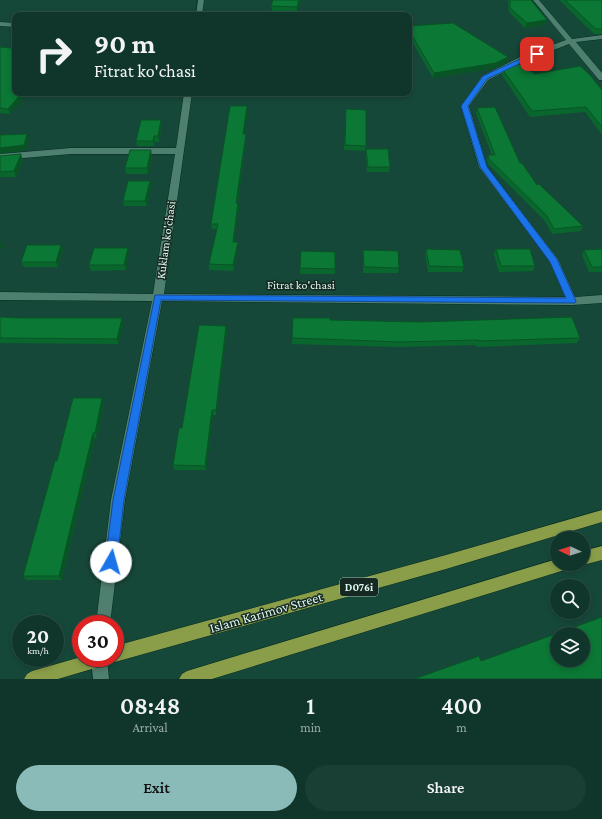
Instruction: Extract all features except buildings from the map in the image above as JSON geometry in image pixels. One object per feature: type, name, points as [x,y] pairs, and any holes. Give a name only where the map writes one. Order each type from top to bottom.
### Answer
[{"type":"main road","name":"Islam Karimov Street","points":[[124,651],[446,562],[602,516]]},
{"type":"main road","points":[[590,556],[602,553]]},
{"type":"main road","points":[[187,679],[550,568]]},
{"type":"main road","points":[[32,679],[72,667]]},
{"type":"street","points":[[199,12],[201,0]]},
{"type":"street","points":[[536,0],[602,78]]},
{"type":"street","points":[[0,24],[12,25]]},
{"type":"street","points":[[572,301],[554,261],[483,167],[465,106],[485,78],[526,58],[571,41],[602,37]]},
{"type":"street","name":"Kuklam ko'chasi","points":[[104,615],[118,500],[158,297],[188,96]]},
{"type":"street","points":[[0,157],[71,151],[179,151]]},
{"type":"street","name":"Fitrat ko'chasi","points":[[0,296],[572,301],[602,299]]},
{"type":"street","points":[[100,667],[101,679]]},
{"type":"route","points":[[111,562],[118,500],[158,297],[572,301],[554,261],[483,167],[465,106],[485,78],[537,54]]}]
